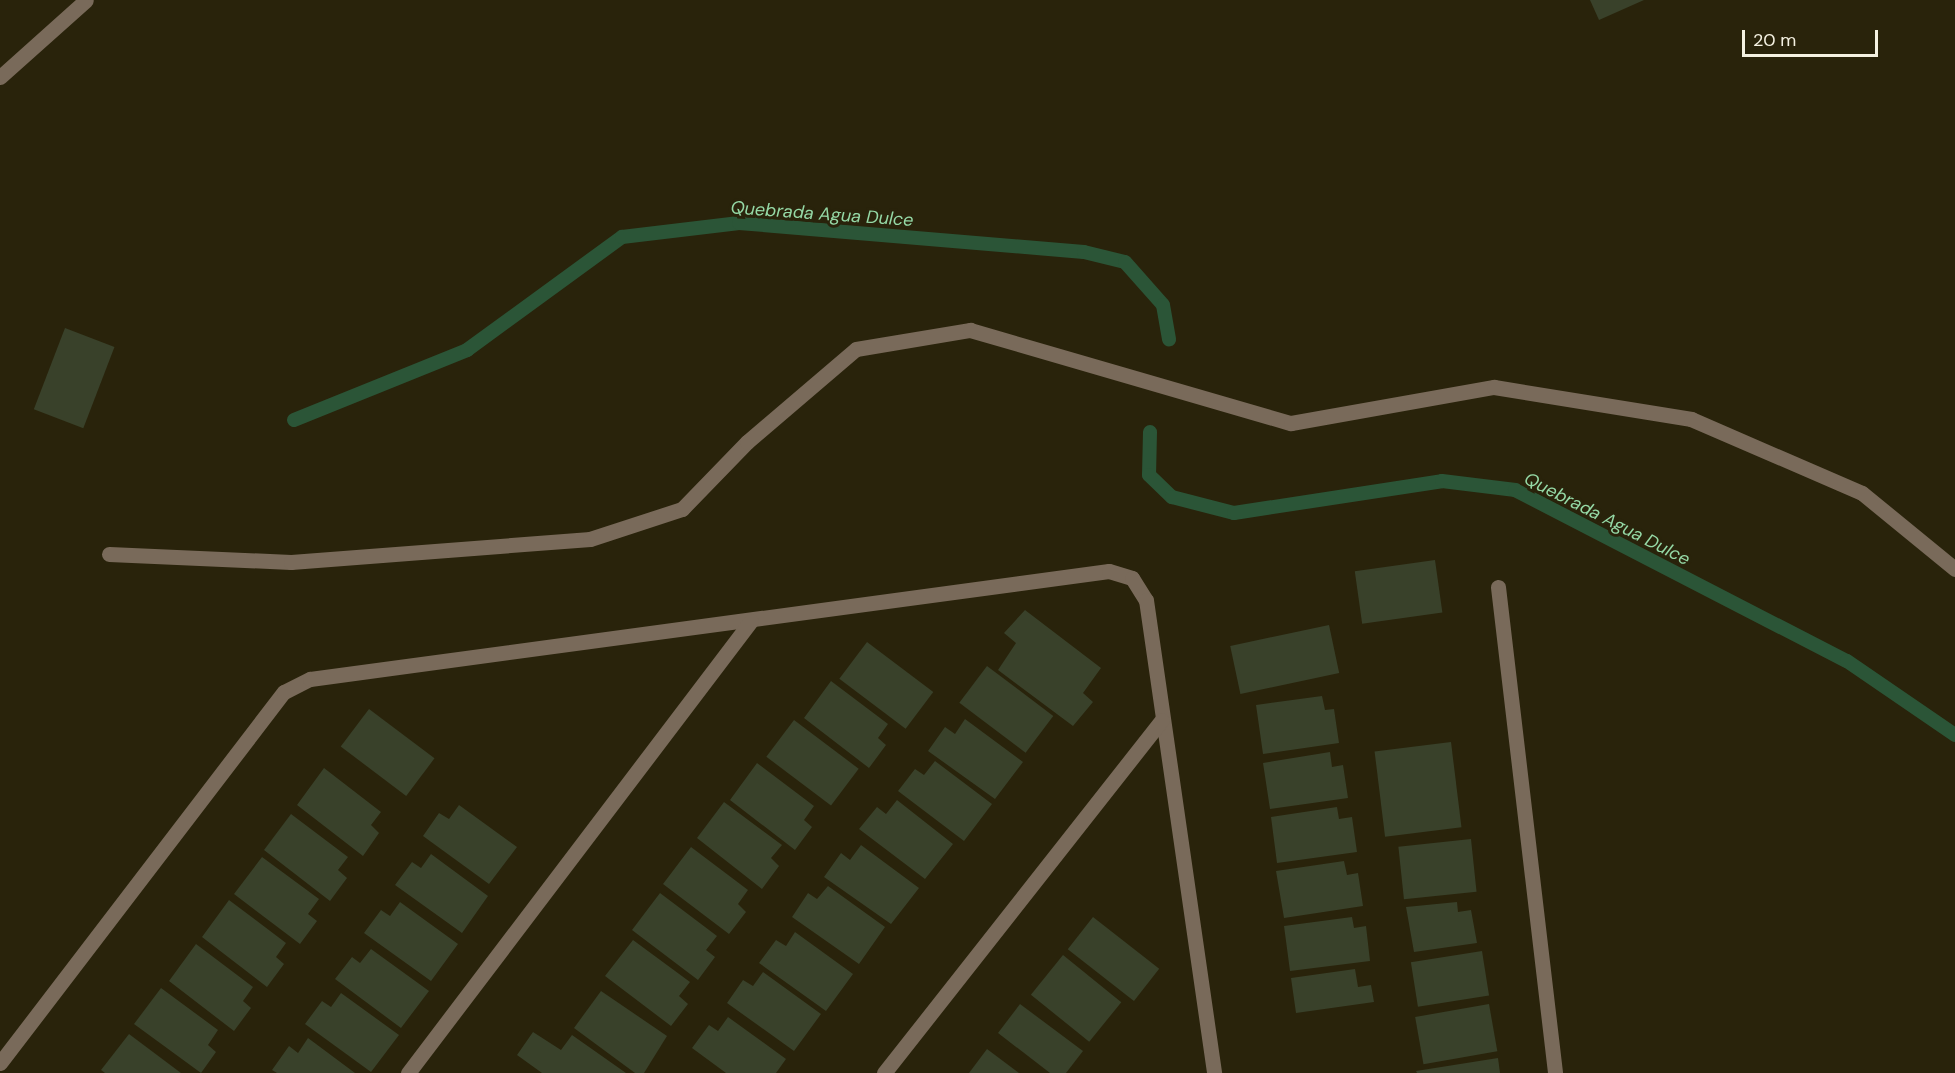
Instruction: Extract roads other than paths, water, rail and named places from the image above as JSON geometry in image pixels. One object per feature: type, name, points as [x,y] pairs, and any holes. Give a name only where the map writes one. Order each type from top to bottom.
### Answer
[{"type":"street","points":[[0,77],[86,0]]},
{"type":"street","points":[[109,554],[291,562],[590,539],[682,509],[747,442],[856,349],[970,330],[1291,423],[1494,387],[1691,419],[1862,493],[1955,568]]},
{"type":"street","points":[[0,1063],[284,692],[310,680],[1109,572],[1132,578],[1146,600],[1214,1073]]},
{"type":"street","points":[[1498,587],[1556,1073]]},
{"type":"street","points":[[408,1073],[751,621]]},
{"type":"street","points":[[884,1073],[1162,720]]},
{"type":"waterway","name":"Quebrada Agua Dulce","points":[[294,420],[467,350],[622,237],[739,223],[1084,252],[1125,262],[1163,305],[1169,339]]},
{"type":"waterway","name":"Quebrada Agua Dulce","points":[[1150,432],[1149,475],[1172,497],[1234,513],[1442,481],[1515,490],[1847,661],[1955,735]]}]
